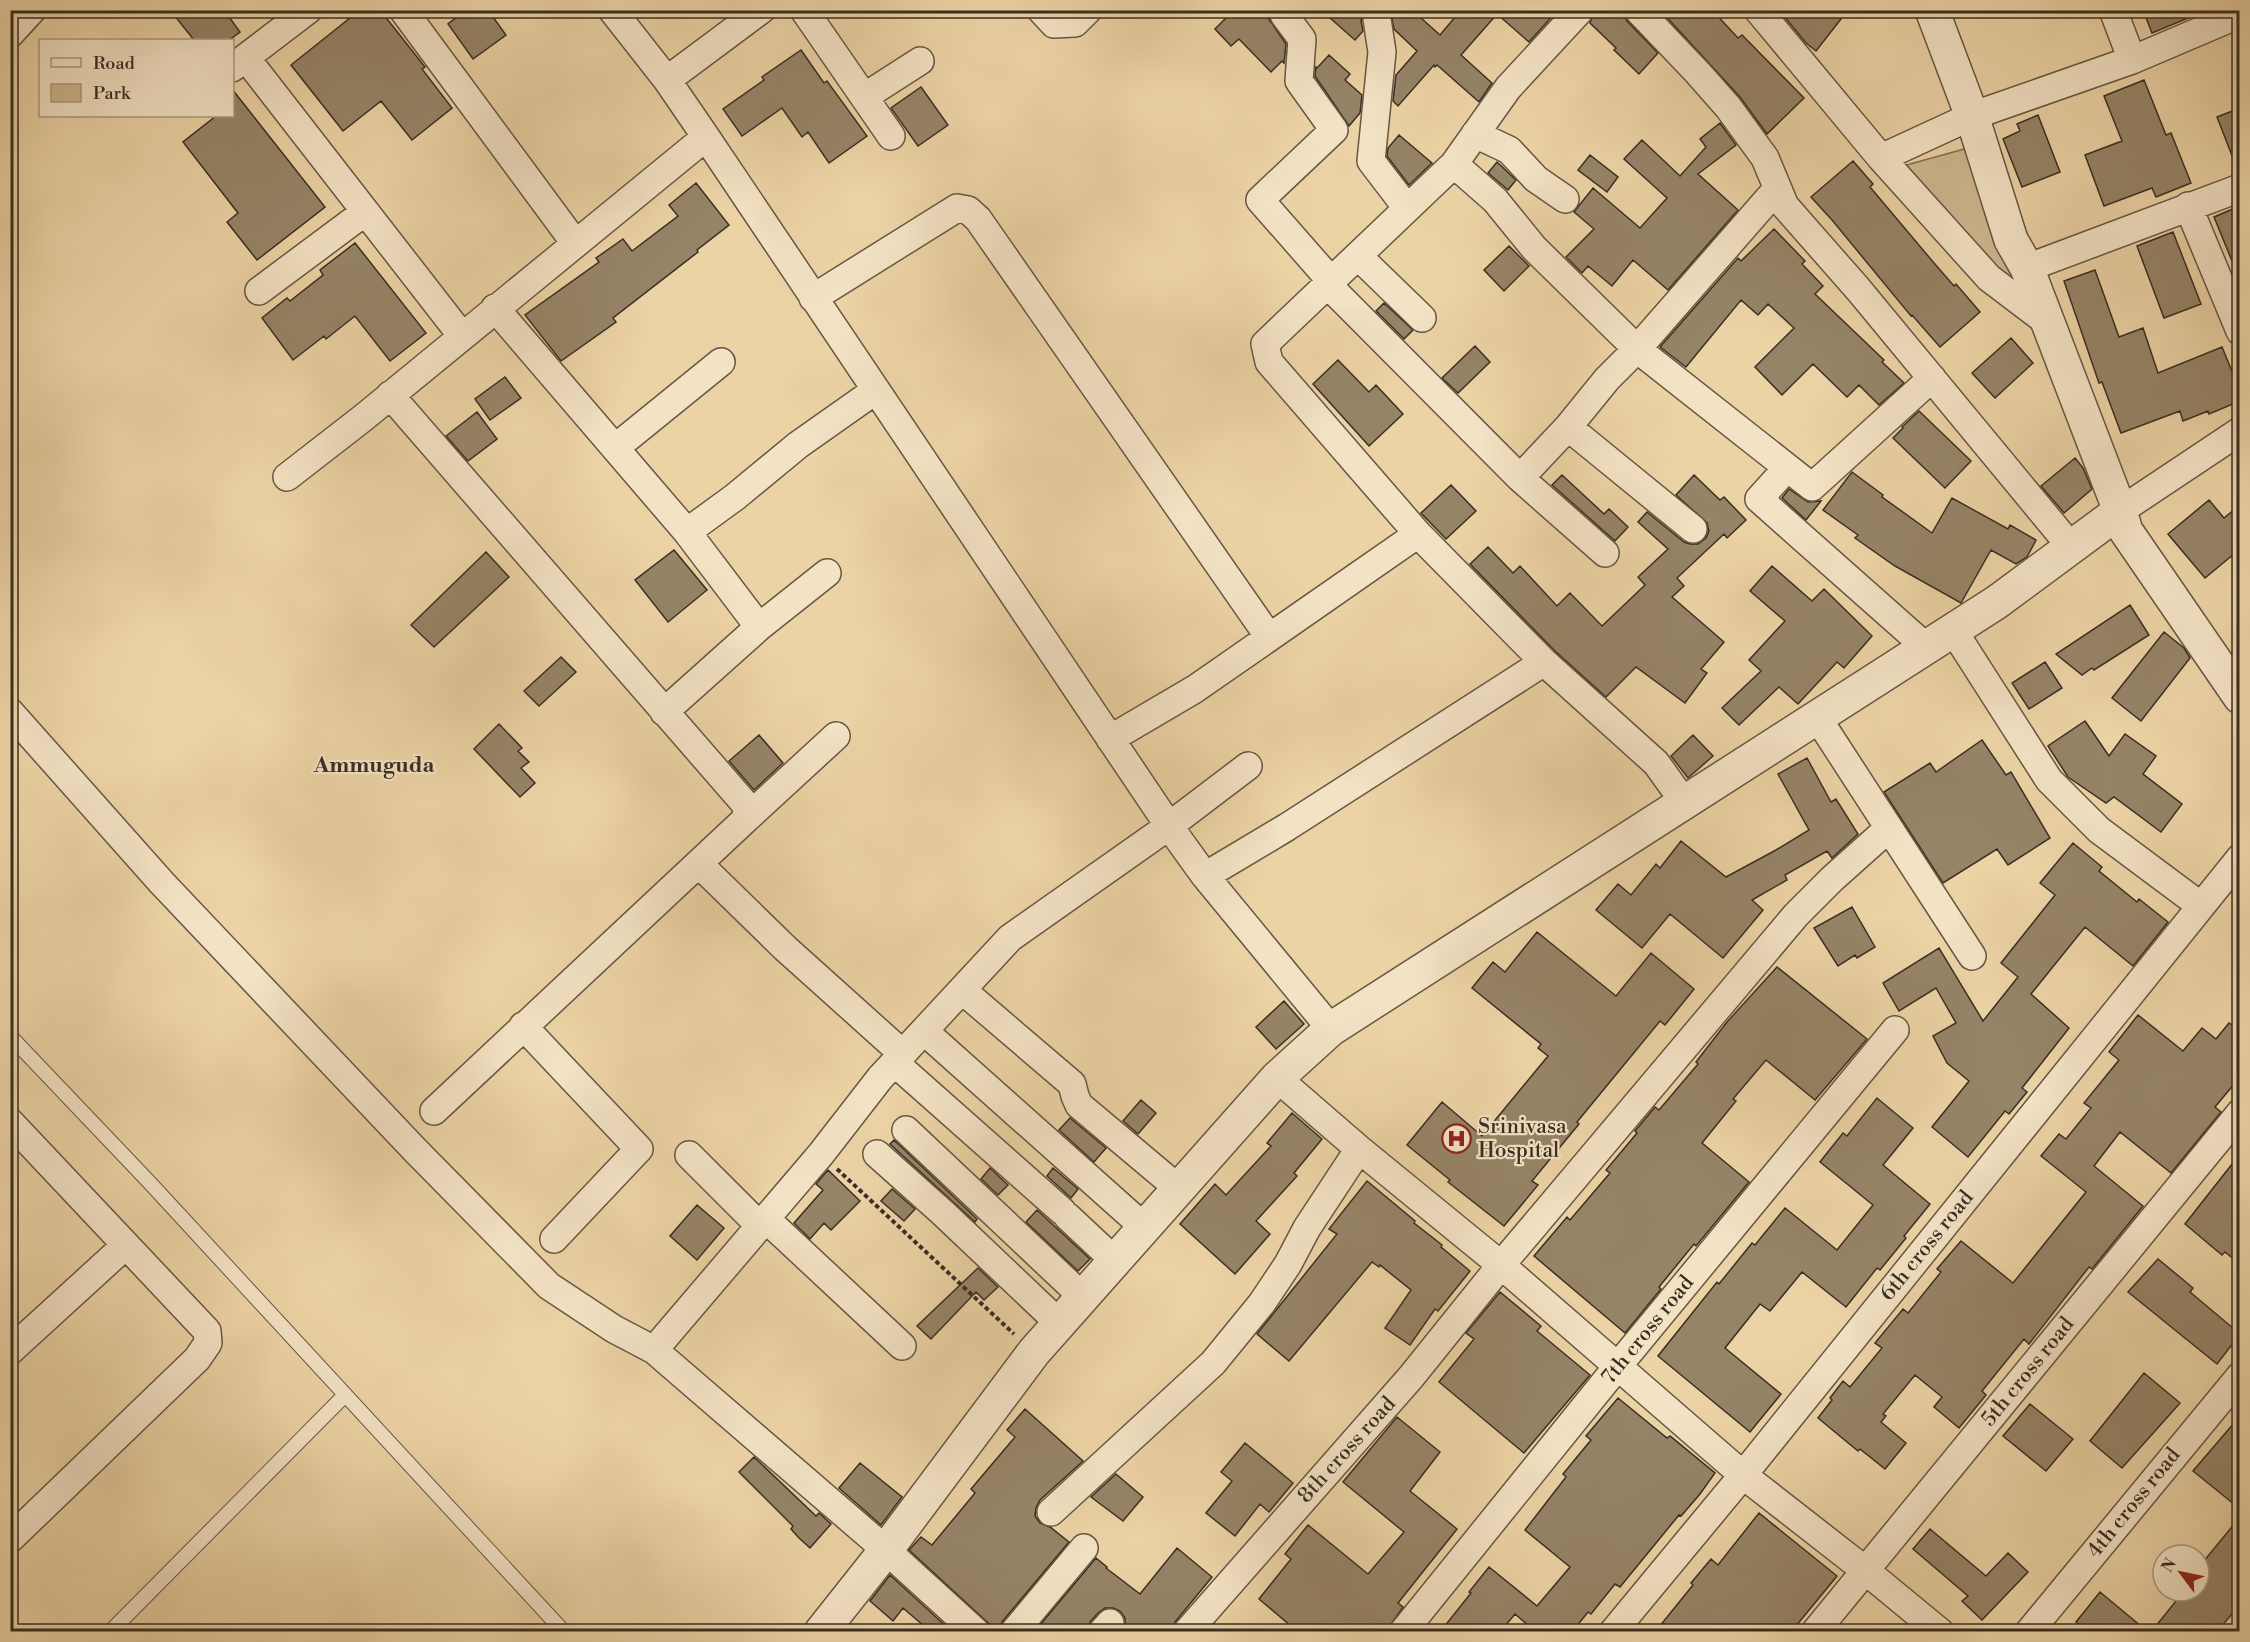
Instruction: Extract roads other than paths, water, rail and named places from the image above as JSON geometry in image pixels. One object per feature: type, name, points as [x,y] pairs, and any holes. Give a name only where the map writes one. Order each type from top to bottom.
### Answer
[{"type":"street","points":[[10,34],[32,10]]},
{"type":"street","points":[[308,10],[239,63],[365,212],[462,336]]},
{"type":"street","points":[[404,10],[575,243]]},
{"type":"street","points":[[612,10],[667,80],[1110,739],[1205,876],[1331,1029]]},
{"type":"street","points":[[667,80],[761,10]]},
{"type":"street","points":[[804,10],[891,136]]},
{"type":"street","points":[[1041,10],[1054,24],[1075,22],[1088,10]]},
{"type":"street","points":[[1289,10],[1284,15],[1302,39],[1299,81],[1334,130],[1260,200],[1330,283],[1520,478],[1605,553]]},
{"type":"street","points":[[1580,10],[1508,88],[1454,164],[1265,344],[1269,362],[1418,534],[1544,662],[1656,763],[1684,802]]},
{"type":"street","points":[[1638,10],[1728,107],[1765,158],[1785,206],[1858,289],[2073,548]]},
{"type":"street","points":[[1758,10],[1881,158],[1989,278],[2047,322]]},
{"type":"street","points":[[1932,10],[1972,116],[2011,240],[2027,268],[2126,531],[2234,679]]},
{"type":"street","points":[[2114,10],[2132,60]]},
{"type":"street","points":[[1881,158],[1972,116],[2132,60],[2240,14]]},
{"type":"street","points":[[1377,19],[1382,52],[1371,161],[1407,208]]},
{"type":"street","points":[[864,97],[920,61]]},
{"type":"street","points":[[1475,134],[1509,150],[1536,179],[1565,199]]},
{"type":"street","points":[[287,477],[706,137]]},
{"type":"street","points":[[1454,164],[1495,200],[1534,248],[1637,349],[1812,487],[1932,378]]},
{"type":"street","points":[[2027,268],[2240,188]]},
{"type":"street","points":[[1520,478],[1568,427],[1607,379],[1637,349],[1778,189]]},
{"type":"street","points":[[2188,206],[2240,331]]},
{"type":"street","points":[[813,298],[957,208],[968,210],[978,219],[1269,637]]},
{"type":"street","points":[[259,291],[365,212]]},
{"type":"street","points":[[1358,256],[1422,318]]},
{"type":"street","points":[[495,308],[687,532],[759,627]]},
{"type":"street","points":[[615,448],[721,362]]},
{"type":"street","points":[[687,532],[735,497],[798,445],[876,390]]},
{"type":"street","points":[[390,395],[746,805],[747,818]]},
{"type":"street","points":[[1568,427],[1693,529]]},
{"type":"street","points":[[821,1632],[886,1550],[1034,1352],[1277,1078],[1331,1029],[1997,602],[2120,511],[2240,431]]},
{"type":"street","points":[[1787,468],[1759,499],[1939,638],[2049,780],[2098,830],[2201,906]]},
{"type":"street","points":[[1110,739],[1196,689],[1418,534]]},
{"type":"street","points":[[664,712],[759,627],[827,573]]},
{"type":"street","points":[[1205,876],[1544,662]]},
{"type":"street","points":[[10,712],[162,884],[549,1286],[614,1329],[654,1350],[886,1550],[976,1632]]},
{"type":"street","points":[[1817,717],[1972,956]]},
{"type":"street","points":[[434,1112],[523,1026],[836,736]]},
{"type":"street","points":[[654,1350],[821,1154],[880,1078],[1010,938],[1170,826],[1248,766]]},
{"type":"street","name":"8th cross road","points":[[1186,1632],[1411,1377],[1501,1265],[1796,915],[1889,828]]},
{"type":"street","name":"6th cross road","points":[[1613,1632],[1743,1475],[2240,858]]},
{"type":"street","points":[[699,864],[899,1059],[1115,1260]]},
{"type":"street","points":[[962,990],[1072,1084],[1080,1105],[1179,1189]]},
{"type":"street","points":[[523,1026],[639,1149],[554,1239]]},
{"type":"street","name":"7th cross road","points":[[1403,1632],[1617,1366],[1895,1030]]},
{"type":"street","points":[[924,1031],[1145,1228]]},
{"type":"street","points":[[1277,1078],[1359,1149],[1501,1265],[1743,1475],[1866,1570],[1940,1632]]},
{"type":"street","name":"5th cross road","points":[[1815,1632],[2240,1113]]},
{"type":"street","points":[[906,1130],[1083,1297]]},
{"type":"street","points":[[10,1539],[197,1359],[208,1343],[207,1331],[126,1245],[15,1136]]},
{"type":"street","points":[[1051,1512],[1214,1363],[1262,1303],[1288,1264],[1307,1228],[1359,1149]]},
{"type":"street","points":[[877,1154],[1060,1324]]},
{"type":"street","points":[[688,1155],[902,1346]]},
{"type":"street","points":[[10,1351],[126,1245]]},
{"type":"street","name":"4th cross road","points":[[2029,1632],[2240,1376]]},
{"type":"street","points":[[1014,1632],[1084,1548]]},
{"type":"lane","points":[[10,1036],[150,1183],[564,1632]]},
{"type":"lane","points":[[110,1632],[345,1395]]},
{"type":"place","name":"Srinivasa Hospital","points":[[1457,1139]]},
{"type":"district","name":"Ammuguda","points":[[374,765]]}]
